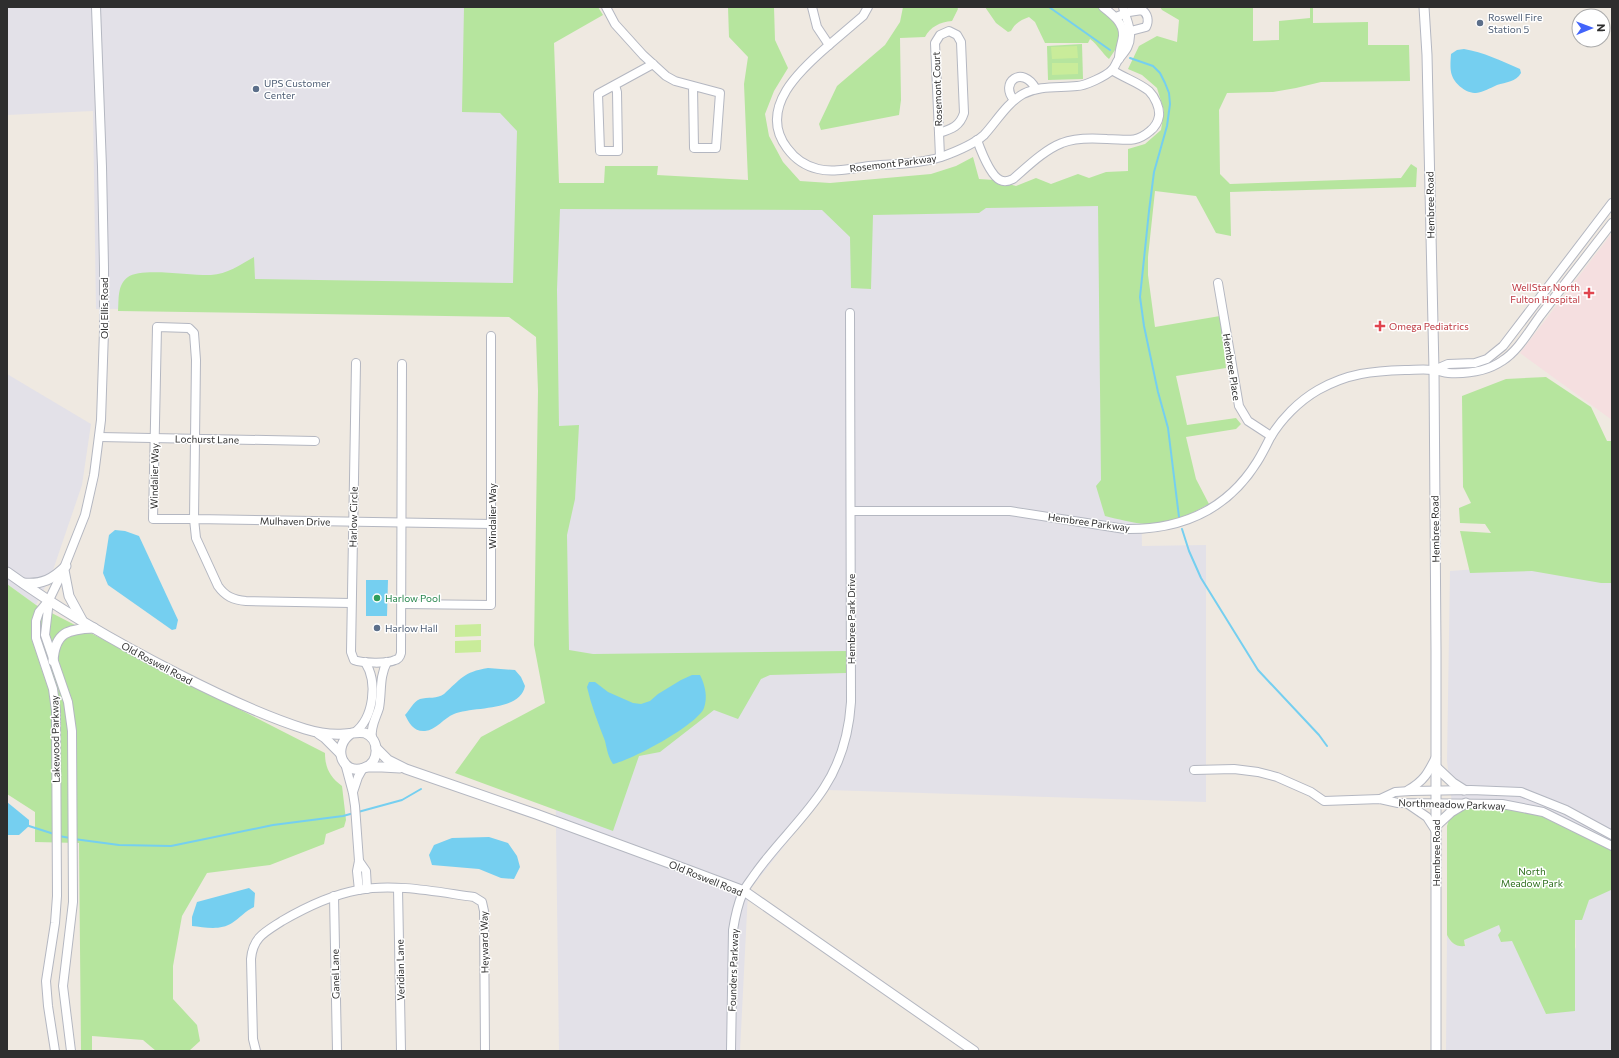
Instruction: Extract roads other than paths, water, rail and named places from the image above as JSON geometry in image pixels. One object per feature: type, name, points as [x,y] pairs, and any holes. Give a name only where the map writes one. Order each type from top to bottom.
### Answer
[{"type":"street","name":"Old Ellis Road","points":[[49,600],[65,568],[89,502],[96,466],[99,437],[104,363],[104,267],[102,145],[96,7]]},
{"type":"street","points":[[606,7],[615,24],[643,55],[675,81],[720,93],[716,148],[694,148],[693,86]]},
{"type":"street","points":[[812,7],[817,27],[829,45]]},
{"type":"street","name":"Rosemont Parkway","points":[[868,7],[863,16],[798,73],[785,90],[780,102],[777,116],[779,131],[784,144],[792,155],[809,166],[830,170],[924,161],[940,157],[977,140],[1014,100],[1024,94],[1036,89],[1084,85],[1112,70],[1119,59],[1119,49],[1126,32]]},
{"type":"street","points":[[1104,7],[1116,17],[1126,32]]},
{"type":"street","name":"Hembree Road","points":[[1424,7],[1427,55],[1434,370],[1437,828],[1436,1051]]},
{"type":"street","points":[[1116,17],[1124,10],[1142,10],[1144,12],[1148,19],[1148,23],[1143,29],[1126,32]]},
{"type":"street","points":[[1124,10],[1126,32]]},
{"type":"street","name":"Rosemont Court","points":[[939,132],[957,126],[962,120],[964,113],[961,42],[957,35],[949,31],[940,35],[935,44],[940,157]]},
{"type":"street","points":[[615,85],[617,92],[618,151],[600,151],[598,94],[653,64]]},
{"type":"street","points":[[977,140],[994,175],[1000,180],[1007,181],[1013,180],[1053,147],[1063,142],[1106,138],[1133,140],[1140,138],[1153,129],[1157,123],[1159,111],[1157,106],[1150,92],[1112,70]]},
{"type":"street","points":[[1014,100],[1010,95],[1009,88],[1011,83],[1016,78],[1028,78],[1036,89]]},
{"type":"street","points":[[1434,370],[1448,364],[1475,363],[1487,359],[1504,346],[1612,203]]},
{"type":"street","points":[[1434,370],[1447,373],[1478,371],[1491,368],[1504,360],[1513,352],[1612,222]]},
{"type":"street","name":"Hembree Place","points":[[1218,283],[1239,406],[1248,421],[1271,436]]},
{"type":"street","points":[[1551,284],[1560,291]]},
{"type":"street","name":"Hembree Park Drive","points":[[744,891],[768,856],[824,788],[836,767],[846,742],[850,723],[850,314]]},
{"type":"street","name":"Windalier Way","points":[[194,439],[196,341],[194,332],[189,328],[157,327],[153,519],[194,520]]},
{"type":"street","name":"Windalier Way","points":[[402,604],[491,606],[491,336]]},
{"type":"street","name":"Harlow Circle","points":[[356,363],[351,652],[354,660],[365,662]]},
{"type":"street","points":[[340,753],[342,741],[360,728],[366,719],[370,705],[371,676],[365,662],[387,662],[397,660],[401,653],[402,364]]},
{"type":"street","name":"Hembree Parkway","points":[[851,511],[1010,511],[1125,528],[1145,529],[1164,527],[1197,516],[1227,498],[1251,472],[1271,436],[1285,418],[1300,403],[1317,390],[1355,375],[1374,371],[1434,370]]},
{"type":"street","name":"Lochurst Lane","points":[[99,437],[315,441]]},
{"type":"street","points":[[194,439],[194,520],[196,538],[218,586],[227,596],[233,599],[246,601],[351,602]]},
{"type":"street","name":"Mulhaven Drive","points":[[194,520],[492,524]]},
{"type":"street","points":[[22,583],[35,584],[50,580],[65,568]]},
{"type":"street","points":[[65,568],[69,596],[76,610],[85,622]]},
{"type":"street","name":"Old Roswell Road","points":[[7,572],[94,628],[163,666],[257,712],[318,733],[364,733],[372,738],[376,748],[388,760],[406,769],[536,814],[744,891],[974,1051]]},
{"type":"street","name":"Lakewood Parkway","points":[[49,600],[48,617],[45,630],[53,661],[68,702],[72,731],[73,902],[63,986],[71,1051]]},
{"type":"street","name":"Lakewood Parkway","points":[[49,600],[39,612],[36,631],[39,648],[53,689],[56,711],[57,896],[55,923],[46,981],[48,1006],[55,1051]]},
{"type":"street","points":[[53,661],[55,646],[62,635],[71,631],[94,628]]},
{"type":"street","points":[[372,738],[372,726],[379,705],[383,672],[387,662]]},
{"type":"street","name":"Old Roswell Road","points":[[318,733],[340,753],[345,763],[354,768],[382,766],[406,769]]},
{"type":"street","points":[[353,793],[357,779],[365,768],[373,761],[377,752],[376,748]]},
{"type":"street","points":[[1406,791],[1421,782],[1436,757]]},
{"type":"street","points":[[345,763],[353,793],[359,861],[366,871],[363,889]]},
{"type":"street","points":[[1436,767],[1453,783],[1464,790]]},
{"type":"street","name":"Northmeadow Parkway","points":[[1194,770],[1234,769],[1258,772],[1277,777],[1311,792],[1324,801],[1380,799],[1407,804],[1502,804],[1543,812],[1612,846]]},
{"type":"street","name":"Northmeadow Parkway","points":[[1380,799],[1395,792],[1406,791],[1464,790],[1521,792],[1566,810],[1612,835]]},
{"type":"street","points":[[1407,804],[1427,817],[1437,828],[1451,812],[1466,804]]},
{"type":"street","name":"Heyward Way","points":[[256,1051],[253,1039],[251,959],[256,940],[266,931],[299,911],[334,896],[363,889],[398,888],[474,897],[482,902],[484,911],[485,1051]]},
{"type":"street","name":"Veridian Lane","points":[[398,888],[401,1051]]},
{"type":"street","name":"Founders Parkway","points":[[731,1051],[733,930],[736,912],[744,891]]},
{"type":"street","name":"Ganel Lane","points":[[334,896],[336,1051]]},
{"type":"water","points":[[1464,49],[1478,52],[1499,60],[1520,69],[1521,73],[1514,80],[1497,85],[1482,92],[1474,93],[1467,91],[1455,81],[1451,73],[1451,54],[1457,50]]},
{"type":"water","points":[[115,530],[125,531],[139,536],[178,620],[176,629],[172,630],[108,585],[103,573],[109,535]]},
{"type":"water","name":"Harlow Pool","points":[[366,580],[388,580],[387,616],[366,616]]},
{"type":"water","points":[[488,668],[515,670],[521,677],[525,686],[521,694],[514,700],[495,707],[454,714],[429,730],[421,731],[410,724],[405,715],[418,700],[442,696],[463,677],[473,672]]},
{"type":"water","points":[[692,675],[700,675],[705,691],[706,700],[704,708],[699,715],[690,723],[663,741],[634,756],[613,764],[597,721],[587,687],[589,682],[595,682],[608,692],[633,703],[641,704],[650,701],[658,694]]},
{"type":"water","points":[[7,802],[29,820],[29,826],[19,835],[7,835]]},
{"type":"water","points":[[489,837],[508,843],[517,856],[520,867],[514,879],[501,878],[479,869],[432,865],[429,855],[434,845],[452,838]]},
{"type":"water","points":[[249,888],[255,893],[254,907],[232,923],[217,928],[192,926],[192,917],[197,902]]},
{"type":"waterway","points":[[1049,7],[1110,50]]},
{"type":"waterway","points":[[1130,58],[1153,66],[1160,73],[1169,93],[1170,104],[1167,126],[1154,172],[1140,297],[1144,326],[1158,392],[1168,428],[1179,517]]},
{"type":"waterway","points":[[1182,529],[1189,551],[1201,578],[1258,670],[1319,735],[1327,746]]},
{"type":"waterway","points":[[358,812],[402,800],[421,789]]},
{"type":"waterway","points":[[74,839],[119,845],[171,846],[273,825],[343,816],[354,813]]},
{"type":"waterway","points":[[29,826],[54,834]]},
{"type":"waterway","points":[[59,836],[70,838]]},
{"type":"place","name":"Roswell Fire Station 5","points":[[1480,23]]},
{"type":"place","name":"UPS Customer Center","points":[[256,89]]},
{"type":"place","name":"WellStar North Fulton Hospital","points":[[1589,293]]},
{"type":"place","name":"Omega Pediatrics","points":[[1380,326]]},
{"type":"place","name":"Harlow Pool","points":[[377,598]]},
{"type":"place","name":"Harlow Hall","points":[[377,628]]},
{"type":"park label","name":"North Meadow Park","points":[[1532,876]]}]
